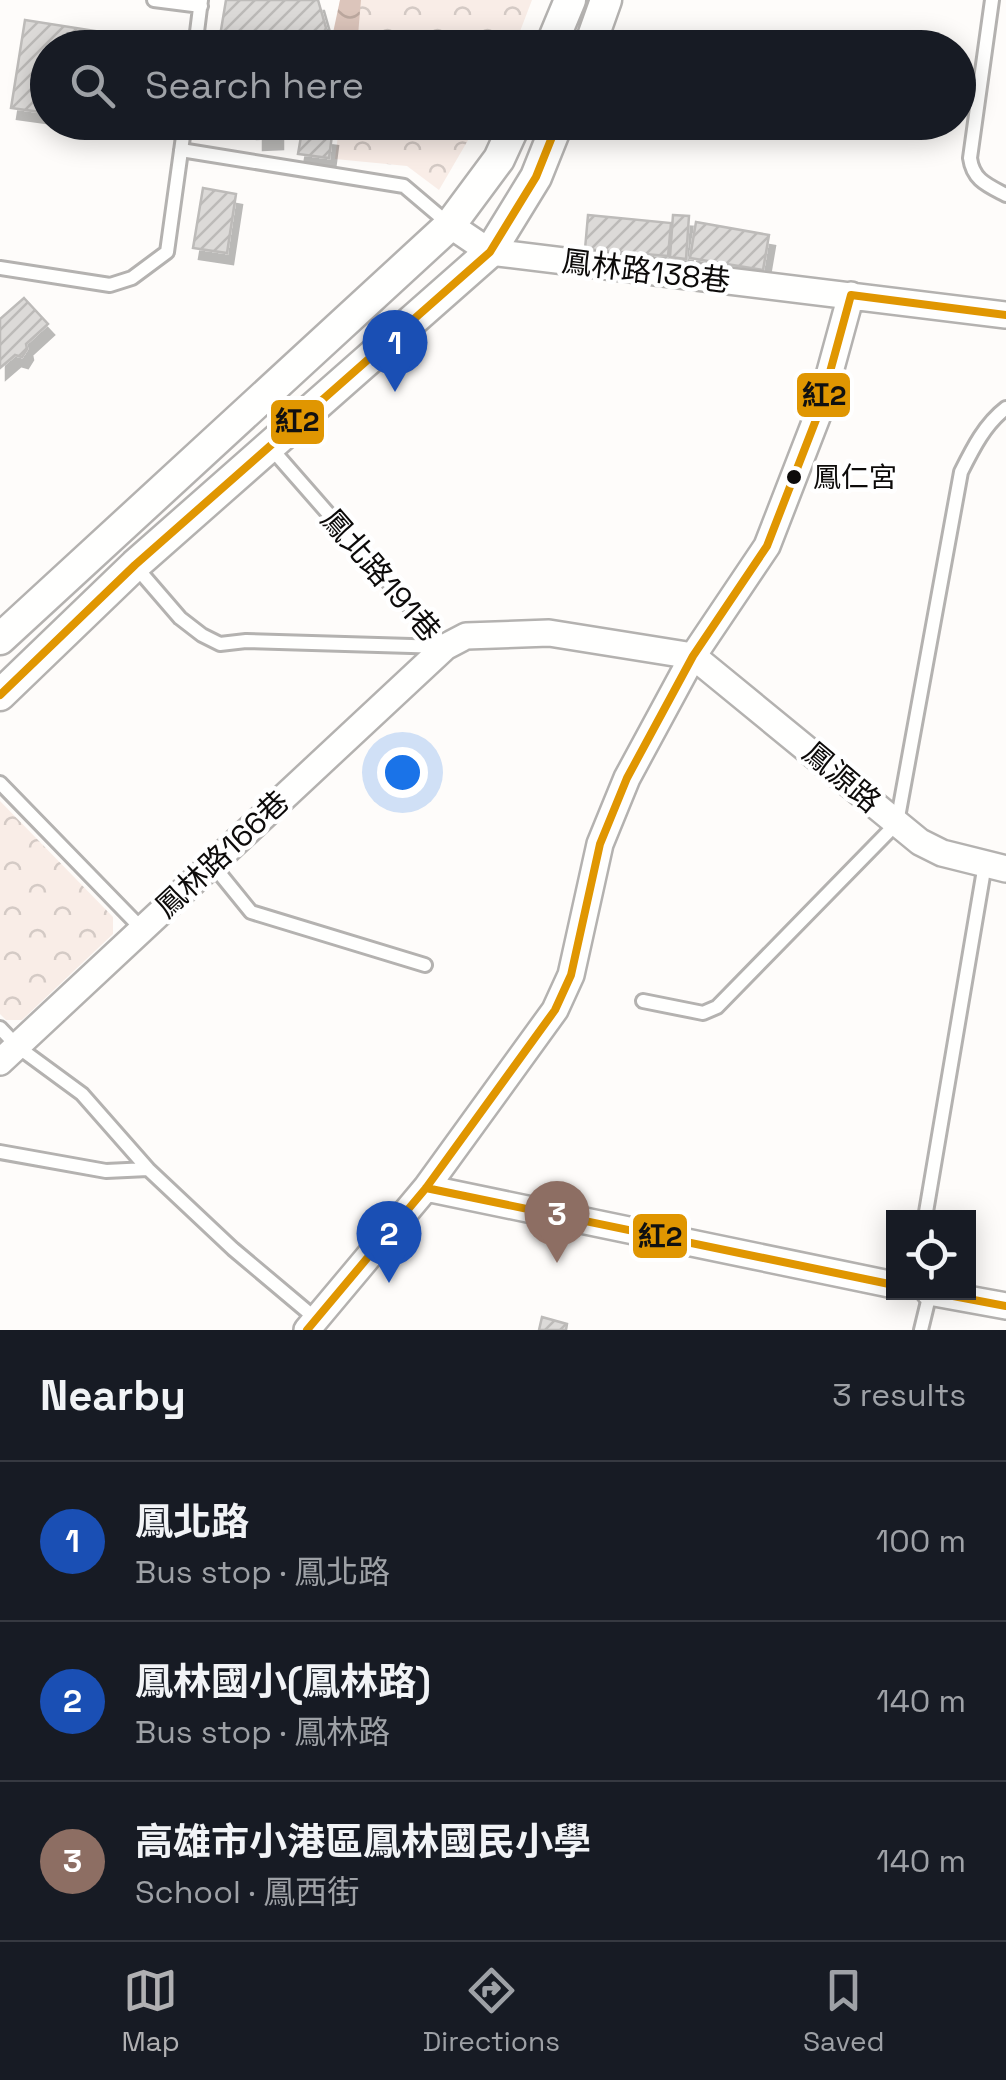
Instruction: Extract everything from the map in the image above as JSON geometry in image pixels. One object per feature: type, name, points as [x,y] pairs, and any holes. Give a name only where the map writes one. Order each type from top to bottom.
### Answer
[{"type":"street","points":[[558,30],[570,0]]},
{"type":"street","points":[[595,30],[606,0]]},
{"type":"street","points":[[0,639],[450,225],[500,160],[508,140]]},
{"type":"street","points":[[0,694],[135,565],[490,252],[536,176],[551,140]]},
{"type":"street","name":"鳳林路138巷","points":[[450,225],[490,252],[1006,315]]},
{"type":"street","points":[[311,1324],[426,1188],[555,1010],[571,975],[600,844],[626,778],[693,656],[767,546],[820,412],[851,296]]},
{"type":"street","name":"鳳北路191巷","points":[[445,647],[466,636],[549,633],[693,656]]},
{"type":"street","name":"鳳林路166巷","points":[[9,1054],[445,647]]},
{"type":"street","name":"鳳源路","points":[[693,656],[920,842],[942,854],[996,867]]},
{"type":"street","points":[[426,1188],[886,1283]]},
{"type":"street","points":[[971,1300],[1006,1306]]},
{"type":"lane","points":[[154,0],[201,3],[197,30]]},
{"type":"lane","points":[[976,115],[992,0]]},
{"type":"lane","points":[[0,268],[110,285],[152,266],[167,252],[182,140]]},
{"type":"lane","points":[[973,140],[972,172],[978,180],[1006,195]]},
{"type":"lane","points":[[181,150],[404,186],[450,225]]},
{"type":"lane","points":[[643,1001],[702,1014],[717,1007],[896,823],[960,472],[994,416],[1006,408]]},
{"type":"lane","name":"鳳北路191巷","points":[[270,447],[445,647]]},
{"type":"lane","points":[[135,565],[180,618],[220,644],[445,647]]},
{"type":"lane","points":[[0,783],[142,929]]},
{"type":"lane","points":[[212,864],[251,912],[425,965]]},
{"type":"lane","points":[[927,1210],[996,867]]},
{"type":"lane","points":[[0,1028],[9,1054],[82,1094],[148,1169],[311,1324]]},
{"type":"lane","points":[[0,1152],[106,1171],[148,1169]]},
{"type":"lane","points":[[921,1330],[928,1300]]},
{"type":"green space","points":[[340,0],[532,0],[521,30],[334,30]]},
{"type":"green space","points":[[337,140],[468,140],[439,190],[407,166],[335,159]]},
{"type":"green space","points":[[0,801],[113,917],[113,934],[22,1020],[6,1020],[0,1014]]},
{"type":"water","points":[[340,0],[361,0],[358,30],[334,30]]},
{"type":"building","points":[[226,0],[318,0],[326,28],[325,30],[221,30]]},
{"type":"building","points":[[25,20],[89,30],[30,30],[30,111],[11,108]]},
{"type":"building","points":[[300,140],[331,140],[329,158],[298,154]]},
{"type":"building","points":[[203,188],[236,194],[227,253],[193,248]]},
{"type":"building","points":[[588,215],[671,223],[668,256],[585,249]]},
{"type":"building","points":[[673,215],[689,216],[686,259],[670,257]]},
{"type":"building","points":[[696,222],[769,235],[763,270],[690,258]]},
{"type":"building","points":[[24,298],[48,324],[26,344],[22,357],[15,355],[0,368],[0,319]]},
{"type":"building","points":[[542,1317],[567,1324],[566,1330],[539,1330]]},
{"type":"transit line","name":"紅2","points":[[0,695],[135,565],[490,252],[536,177],[551,140]]},
{"type":"transit line","name":"紅2","points":[[307,1330],[426,1188],[555,1010],[571,975],[600,844],[627,778],[693,656],[767,546],[819,412],[851,295],[1006,315]]},
{"type":"transit line","name":"紅2","points":[[426,1188],[886,1283]]},
{"type":"transit line","name":"紅2","points":[[974,1300],[1006,1306]]},
{"type":"place","name":"鳳北路","points":[[395,392]]},
{"type":"place","name":"鳳仁宮","points":[[794,477]]},
{"type":"place","name":"高雄市小港區鳳林國民小學","points":[[557,1263]]},
{"type":"place","name":"鳳林國小(鳳林路)","points":[[389,1283]]}]
